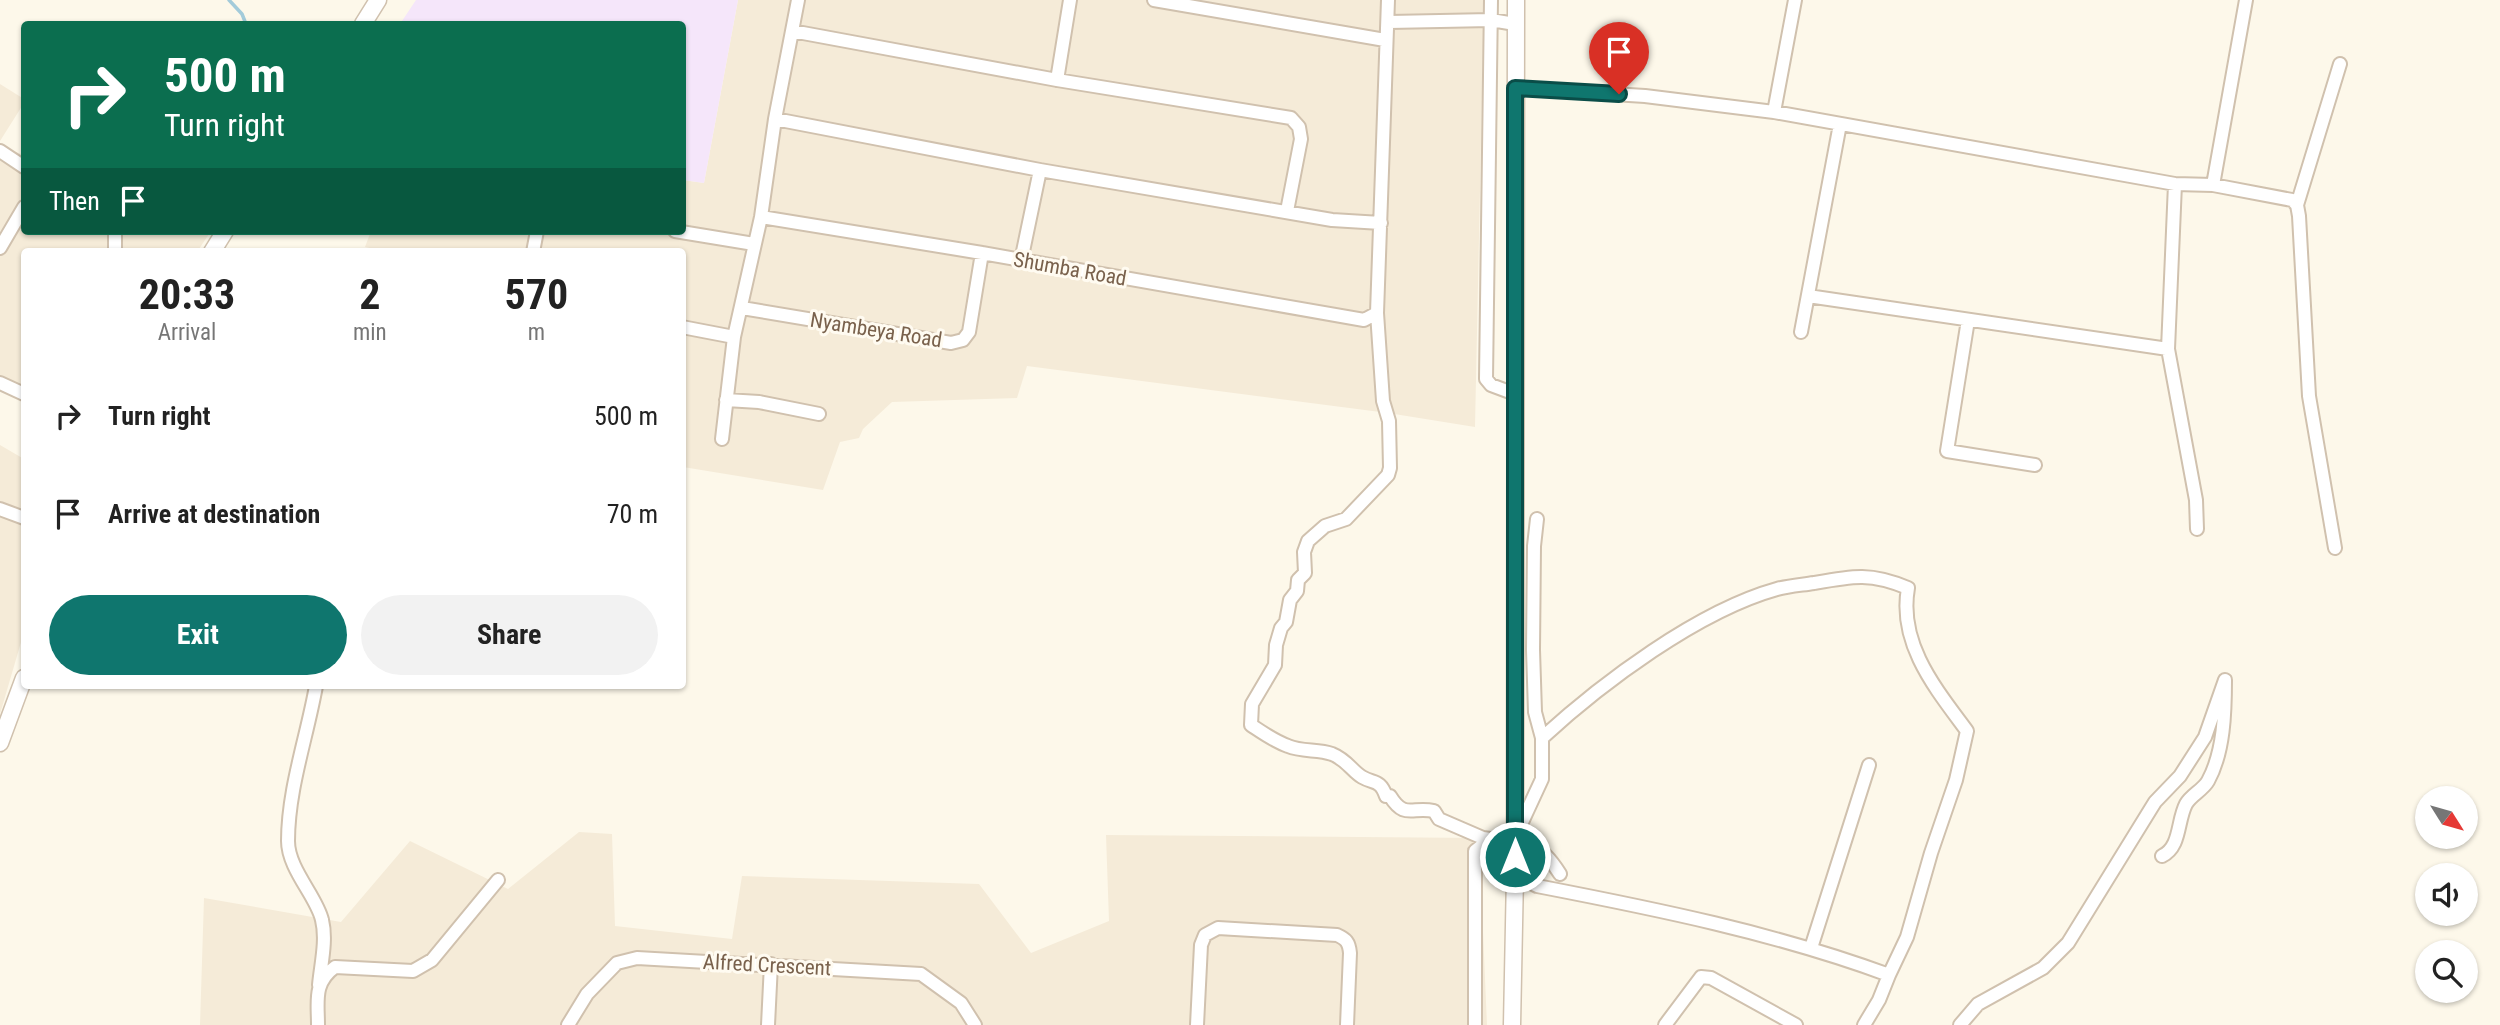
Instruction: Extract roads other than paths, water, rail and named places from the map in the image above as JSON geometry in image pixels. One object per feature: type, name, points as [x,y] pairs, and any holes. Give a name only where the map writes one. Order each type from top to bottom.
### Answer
[{"type":"street","points":[[365,21],[378,0]]},
{"type":"street","points":[[722,439],[734,337],[761,217],[775,119],[798,0]]},
{"type":"street","points":[[1057,80],[1070,0]]},
{"type":"street","points":[[1154,0],[1385,40]]},
{"type":"street","points":[[1388,0],[1377,313],[1383,401],[1389,421],[1388,438],[1391,446],[1388,475],[1346,519],[1325,526],[1308,541],[1304,552],[1305,573],[1298,580],[1297,591],[1290,600],[1286,622],[1281,628],[1276,645],[1275,665],[1252,704],[1251,725],[1266,737],[1289,747],[1331,754],[1344,760],[1361,777],[1373,779],[1383,787],[1386,796],[1390,796],[1404,812],[1425,809],[1434,811],[1439,819],[1483,838],[1527,841],[1540,849],[1560,874]]},
{"type":"street","points":[[1491,0],[1486,379],[1490,385],[1515,394]]},
{"type":"street","points":[[1512,1025],[1515,875],[1516,0]]},
{"type":"street","points":[[1774,112],[1795,0]]},
{"type":"street","points":[[2213,185],[2246,0]]},
{"type":"street","points":[[1389,22],[1491,20],[1515,24]]},
{"type":"street","points":[[792,31],[1057,80],[1291,118],[1299,127],[1301,138],[1287,211]]},
{"type":"street","points":[[2335,548],[2309,396],[2297,205],[2340,64]]},
{"type":"street","points":[[1515,88],[1645,96],[1774,112],[2175,184],[2213,185],[2291,200],[2297,205]]},
{"type":"street","points":[[775,119],[1040,170],[1332,220],[1381,223]]},
{"type":"street","points":[[1801,332],[1840,124]]},
{"type":"street","points":[[0,152],[21,165]]},
{"type":"street","points":[[1021,261],[1040,170]]},
{"type":"street","points":[[2175,184],[2168,349],[2196,500],[2197,530]]},
{"type":"street","points":[[0,248],[21,212]]},
{"type":"street","name":"Shumba Road","points":[[761,217],[1364,320],[1377,313]]},
{"type":"street","points":[[686,233],[754,244]]},
{"type":"street","name":"Nyambeya Road","points":[[742,308],[951,343],[963,340],[968,332],[982,253]]},
{"type":"street","points":[[1808,296],[2168,349]]},
{"type":"street","points":[[1968,320],[1947,451],[2035,465]]},
{"type":"street","points":[[686,328],[734,337]]},
{"type":"street","points":[[0,383],[21,393]]},
{"type":"street","points":[[726,400],[759,402],[819,414]]},
{"type":"street","points":[[0,509],[21,517]]},
{"type":"street","points":[[1515,839],[1542,779],[1542,738],[1535,712],[1533,650],[1534,545],[1537,519]]},
{"type":"street","points":[[1542,738],[1581,703],[1711,616],[1776,589],[1856,575],[1888,580],[1908,588],[1905,605],[1910,638],[1929,680],[1967,731],[1956,780],[1906,937],[1879,1000],[1864,1025]]},
{"type":"street","points":[[1961,1025],[1978,1004],[2043,968],[2068,943],[2154,802],[2180,776],[2205,737],[2225,680],[2225,711],[2211,773],[2207,782],[2186,804],[2175,842],[2166,855],[2162,856]]},
{"type":"street","points":[[1,736],[21,686]]},
{"type":"street","points":[[315,689],[293,792],[288,844],[301,881],[322,919],[324,940],[318,1025]]},
{"type":"street","points":[[1811,948],[1869,765]]},
{"type":"street","points":[[1475,1025],[1475,851],[1490,839]]},
{"type":"street","points":[[1515,875],[1537,886],[1690,916],[1811,948],[1889,975]]},
{"type":"street","points":[[319,985],[335,967],[413,971],[432,961],[498,880]]},
{"type":"street","points":[[1197,1025],[1201,945],[1205,935],[1218,928],[1337,935],[1345,939],[1350,945],[1347,1025]]},
{"type":"street","name":"Alfred Crescent","points":[[568,1025],[587,994],[617,963],[637,958],[921,975],[961,1003],[975,1025]]},
{"type":"street","points":[[768,1025],[771,964]]},
{"type":"street","points":[[1665,1025],[1701,978],[1712,978],[1796,1025]]},
{"type":"waterway","points":[[229,0],[245,21]]}]
